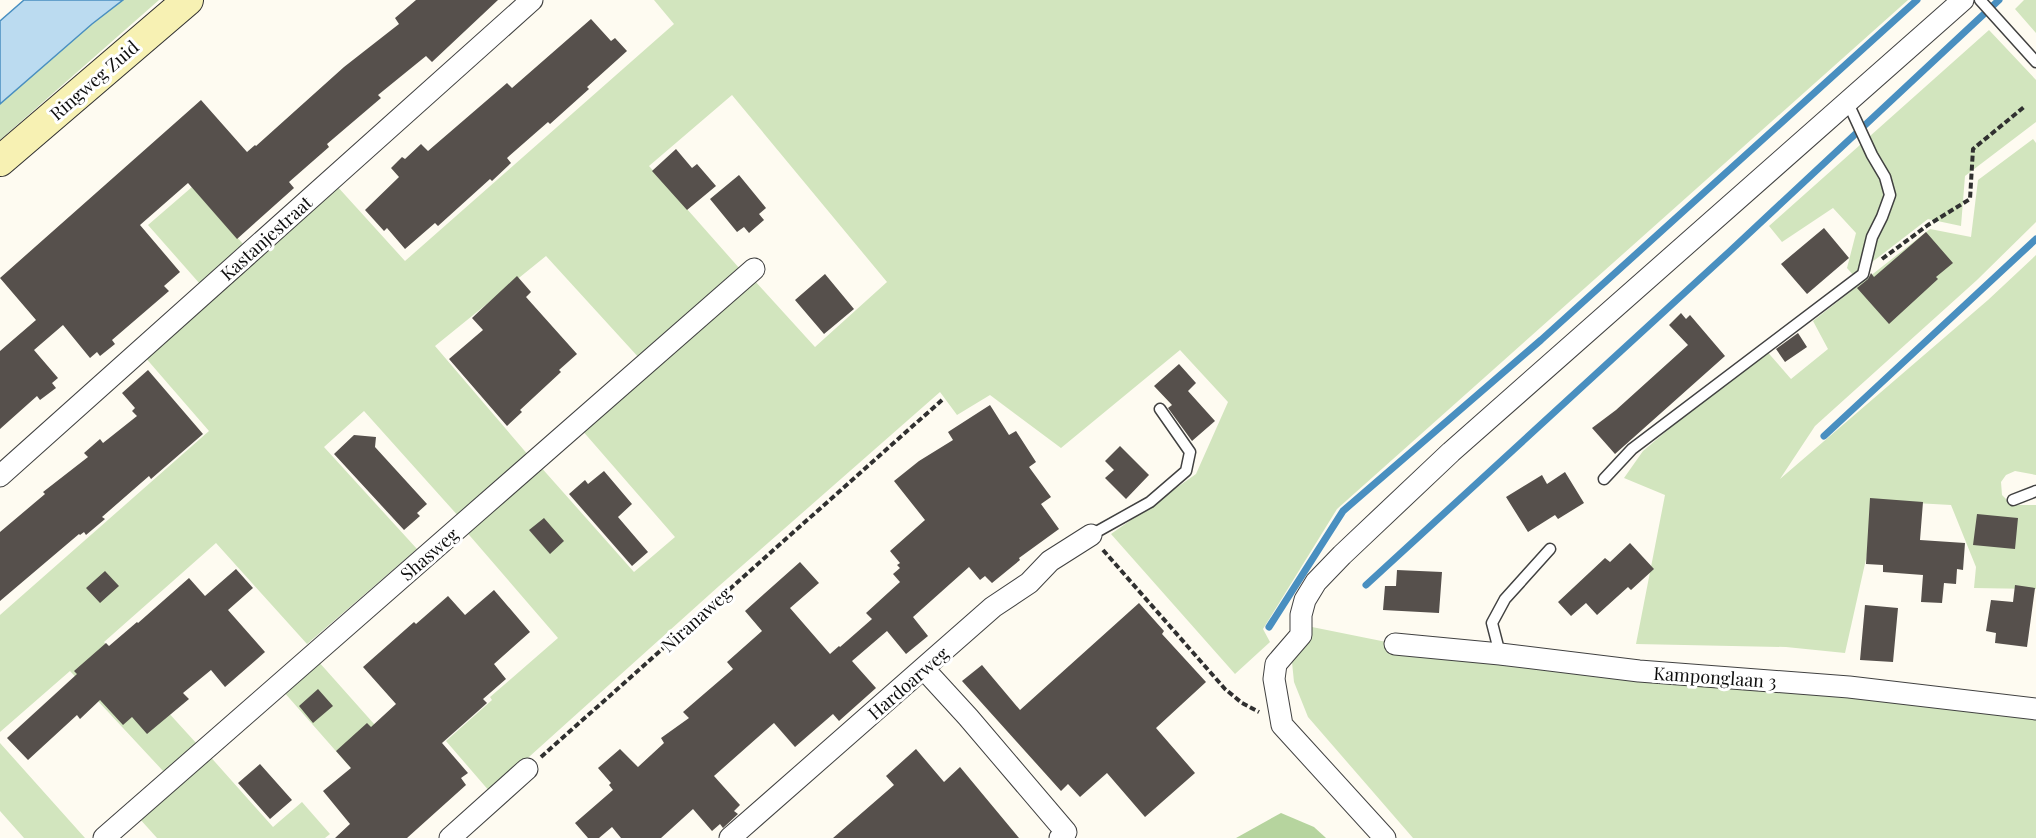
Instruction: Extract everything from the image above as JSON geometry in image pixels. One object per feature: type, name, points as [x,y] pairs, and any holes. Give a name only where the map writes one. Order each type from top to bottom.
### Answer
[{"type":"street","name":"Ringweg Zuid","points":[[0,160],[188,0]]},
{"type":"street","name":"Kastanjestraat","points":[[0,476],[532,0]]},
{"type":"street","points":[[1385,838],[1282,725],[1274,679],[1276,664],[1301,635],[1305,600],[1316,582],[1451,452],[1963,0]]},
{"type":"street","name":"Shasweg","points":[[104,838],[753,269]]},
{"type":"street","name":"Hardoarweg","points":[[730,838],[993,607],[1029,582],[1050,561],[1091,536]]},
{"type":"street","name":"Kamponglaan 3","points":[[1395,644],[1639,671],[1849,687],[2036,710]]},
{"type":"street","points":[[924,669],[968,717],[1063,835]]},
{"type":"street","points":[[450,838],[528,770]]},
{"type":"lane","points":[[1980,0],[2036,62]]},
{"type":"lane","points":[[1604,479],[1632,449],[1863,274],[1872,237],[1890,195],[1885,177],[1848,103]]},
{"type":"lane","points":[[1091,536],[1150,502],[1186,471],[1190,452],[1160,409]]},
{"type":"lane","points":[[2013,500],[2036,491]]},
{"type":"lane","points":[[1500,654],[1492,623],[1505,600],[1550,549]]},
{"type":"path","points":[[1863,274],[1928,225],[1970,199],[1972,149],[2025,107]]},
{"type":"path","name":"Niranaweg","points":[[528,770],[942,400]]},
{"type":"path","points":[[1091,536],[1225,689],[1242,703],[1282,725]]},
{"type":"green space","points":[[123,0],[159,0],[0,140],[0,104]]},
{"type":"green space","points":[[654,0],[1908,0],[1337,509],[1263,629],[1270,642],[1235,674],[1111,534],[1196,474],[1228,402],[1180,350],[1061,448],[990,395],[957,415],[940,392],[719,586],[490,792],[446,741],[492,700],[490,697],[558,638],[464,529],[539,465],[634,572],[675,537],[581,429],[754,280],[815,347],[887,282],[732,95],[649,166],[740,269],[640,359],[546,256],[435,346],[529,456],[460,518],[364,411],[324,447],[417,549],[307,644],[216,543],[104,642],[197,744],[164,772],[70,671],[0,732],[0,615],[209,431],[144,356],[336,185],[405,261],[674,24]]},
{"type":"green space","points":[[2024,0],[2036,0],[2036,33],[2015,9]]},
{"type":"green space","points":[[1989,30],[2036,80],[2036,122],[1965,176],[1961,226],[1928,219],[1854,276],[1847,268],[1856,233],[1833,208],[1782,242],[1769,226]]},
{"type":"green space","points":[[2033,139],[2036,143],[2036,222],[1977,280],[1815,426],[1780,479],[1988,300],[2036,255],[2036,475],[2015,471],[2006,475],[2001,482],[2002,495],[2012,505],[2036,505],[2036,589],[1974,588],[1976,567],[1951,505],[1879,501],[1845,653],[1786,647],[1636,644],[1665,495],[1624,478],[1643,451],[1764,348],[1791,379],[1828,349],[1813,321],[1930,229],[1971,237],[1978,180]]},
{"type":"green space","points":[[192,187],[244,245],[200,284],[148,225]]},
{"type":"green space","points":[[1312,627],[1436,652],[2036,712],[2036,838],[1413,838],[1308,717],[1294,682],[1292,662]]},
{"type":"green space","points":[[318,661],[407,761],[372,792],[283,691]]},
{"type":"green space","points":[[0,743],[85,838],[24,838],[0,811]]},
{"type":"green space","points":[[207,753],[273,827],[302,802],[330,834],[325,838],[157,838],[139,818]]},
{"type":"green space","points":[[1281,813],[1314,827],[1326,838],[1236,838]]},
{"type":"water","points":[[24,0],[123,0],[0,104],[0,21]]},
{"type":"building","points":[[416,0],[498,0],[432,62],[426,56],[378,95],[381,98],[327,144],[329,147],[289,182],[294,188],[237,239],[188,183],[140,225],[180,272],[164,286],[169,291],[112,340],[115,344],[100,356],[97,352],[90,358],[63,325],[34,350],[58,378],[52,383],[56,388],[40,400],[37,396],[0,429],[0,351],[36,320],[0,278],[201,100],[247,152],[344,67],[399,24],[395,18]]},
{"type":"building","points":[[591,19],[611,41],[615,38],[627,51],[550,124],[548,122],[507,158],[511,163],[492,181],[490,179],[438,226],[435,223],[405,249],[387,228],[384,231],[365,210],[399,177],[391,168],[421,144],[428,151],[507,83],[512,88]]},
{"type":"building","points":[[676,149],[692,168],[697,164],[716,186],[687,210],[652,171]]},
{"type":"building","points":[[739,175],[766,208],[759,214],[764,220],[749,233],[744,227],[737,232],[710,199]]},
{"type":"building","points":[[1824,228],[1849,258],[1807,294],[1781,264]]},
{"type":"building","points":[[1926,232],[1953,263],[1889,324],[1857,288],[1868,279],[1871,273],[1874,277]]},
{"type":"building","points":[[825,274],[854,309],[824,334],[795,300]]},
{"type":"building","points":[[517,276],[531,292],[526,297],[577,354],[520,410],[522,412],[507,426],[449,359],[483,330],[472,318]]},
{"type":"building","points":[[1681,313],[1686,319],[1690,315],[1725,356],[1615,454],[1592,428],[1616,410],[1688,345],[1669,325]]},
{"type":"building","points":[[1798,333],[1807,347],[1785,362],[1776,349]]},
{"type":"building","points":[[1179,364],[1196,383],[1188,391],[1215,421],[1192,441],[1168,408],[1172,405],[1154,386]]},
{"type":"building","points":[[148,370],[203,434],[151,479],[149,476],[102,517],[105,519],[86,535],[84,532],[79,534],[0,601],[0,532],[45,494],[43,492],[88,457],[84,453],[100,439],[103,443],[137,416],[132,411],[135,408],[122,393]]},
{"type":"building","points":[[990,405],[1009,435],[1016,431],[1036,462],[1029,467],[1051,497],[1041,504],[1059,529],[1019,558],[1020,560],[992,583],[985,576],[980,580],[969,567],[913,617],[928,636],[906,654],[887,631],[852,661],[876,688],[839,721],[833,714],[795,747],[774,723],[714,776],[740,805],[734,811],[738,814],[723,828],[720,824],[712,831],[693,809],[661,838],[621,838],[612,827],[599,838],[588,838],[575,823],[613,790],[609,785],[611,783],[598,768],[620,749],[638,767],[664,743],[661,738],[689,718],[683,712],[733,669],[727,662],[762,631],[745,611],[800,562],[819,583],[790,608],[830,654],[872,619],[866,613],[900,582],[893,574],[900,568],[897,565],[900,563],[890,551],[925,520],[894,481],[919,461],[953,440],[948,432]]},
{"type":"building","points":[[354,435],[376,437],[375,447],[427,504],[417,513],[420,516],[404,530],[334,454]]},
{"type":"building","points":[[1120,446],[1149,475],[1126,499],[1105,478],[1114,470],[1105,461]]},
{"type":"building","points":[[604,471],[632,504],[618,517],[648,552],[632,566],[569,494],[585,480],[588,484]]},
{"type":"building","points":[[1565,472],[1584,503],[1558,519],[1555,515],[1528,532],[1506,497],[1542,475],[1547,484]]},
{"type":"building","points":[[1870,498],[1923,502],[1920,540],[1965,543],[1963,570],[1957,569],[1956,584],[1944,583],[1942,603],[1921,602],[1923,575],[1883,572],[1883,565],[1866,564]]},
{"type":"building","points":[[1977,514],[2018,518],[2015,549],[1973,545]]},
{"type":"building","points":[[544,518],[564,541],[550,554],[529,530]]},
{"type":"building","points":[[1630,543],[1654,569],[1631,590],[1628,587],[1597,615],[1586,603],[1571,616],[1558,602],[1605,558],[1610,562]]},
{"type":"building","points":[[236,569],[253,588],[228,610],[265,652],[225,687],[211,670],[183,693],[189,699],[147,734],[132,717],[123,725],[100,700],[80,719],[77,715],[28,760],[7,738],[77,674],[74,671],[106,643],[109,646],[138,623],[189,578],[205,596]]},
{"type":"building","points":[[1397,570],[1442,572],[1439,613],[1383,610],[1385,586],[1396,586]]},
{"type":"building","points":[[105,571],[119,586],[100,603],[86,588]]},
{"type":"building","points":[[2015,585],[2035,588],[2027,647],[1995,643],[1996,633],[1986,631],[1991,600],[2013,602]]},
{"type":"building","points":[[494,590],[530,632],[494,664],[506,679],[483,699],[487,703],[442,743],[468,773],[461,778],[466,785],[407,838],[335,838],[350,824],[323,791],[351,768],[336,751],[367,723],[371,727],[396,704],[363,667],[414,622],[416,624],[448,596],[465,615]]},
{"type":"building","points":[[1139,603],[1164,631],[1162,634],[1206,682],[1156,728],[1195,773],[1145,817],[1107,773],[1080,797],[1068,784],[1061,791],[962,681],[982,665],[1020,710]]},
{"type":"building","points":[[1865,605],[1898,608],[1893,662],[1860,660]]},
{"type":"building","points":[[318,689],[333,706],[313,723],[299,706]]},
{"type":"building","points":[[916,749],[944,782],[960,767],[1019,838],[833,838],[894,785],[886,776]]},
{"type":"building","points":[[260,764],[292,800],[270,819],[238,783]]},
{"type":"waterway","points":[[1269,627],[1343,511],[1541,340],[1917,0]]},
{"type":"waterway","points":[[1366,585],[1729,252],[1999,0]]},
{"type":"waterway","points":[[1824,436],[2036,239]]}]
